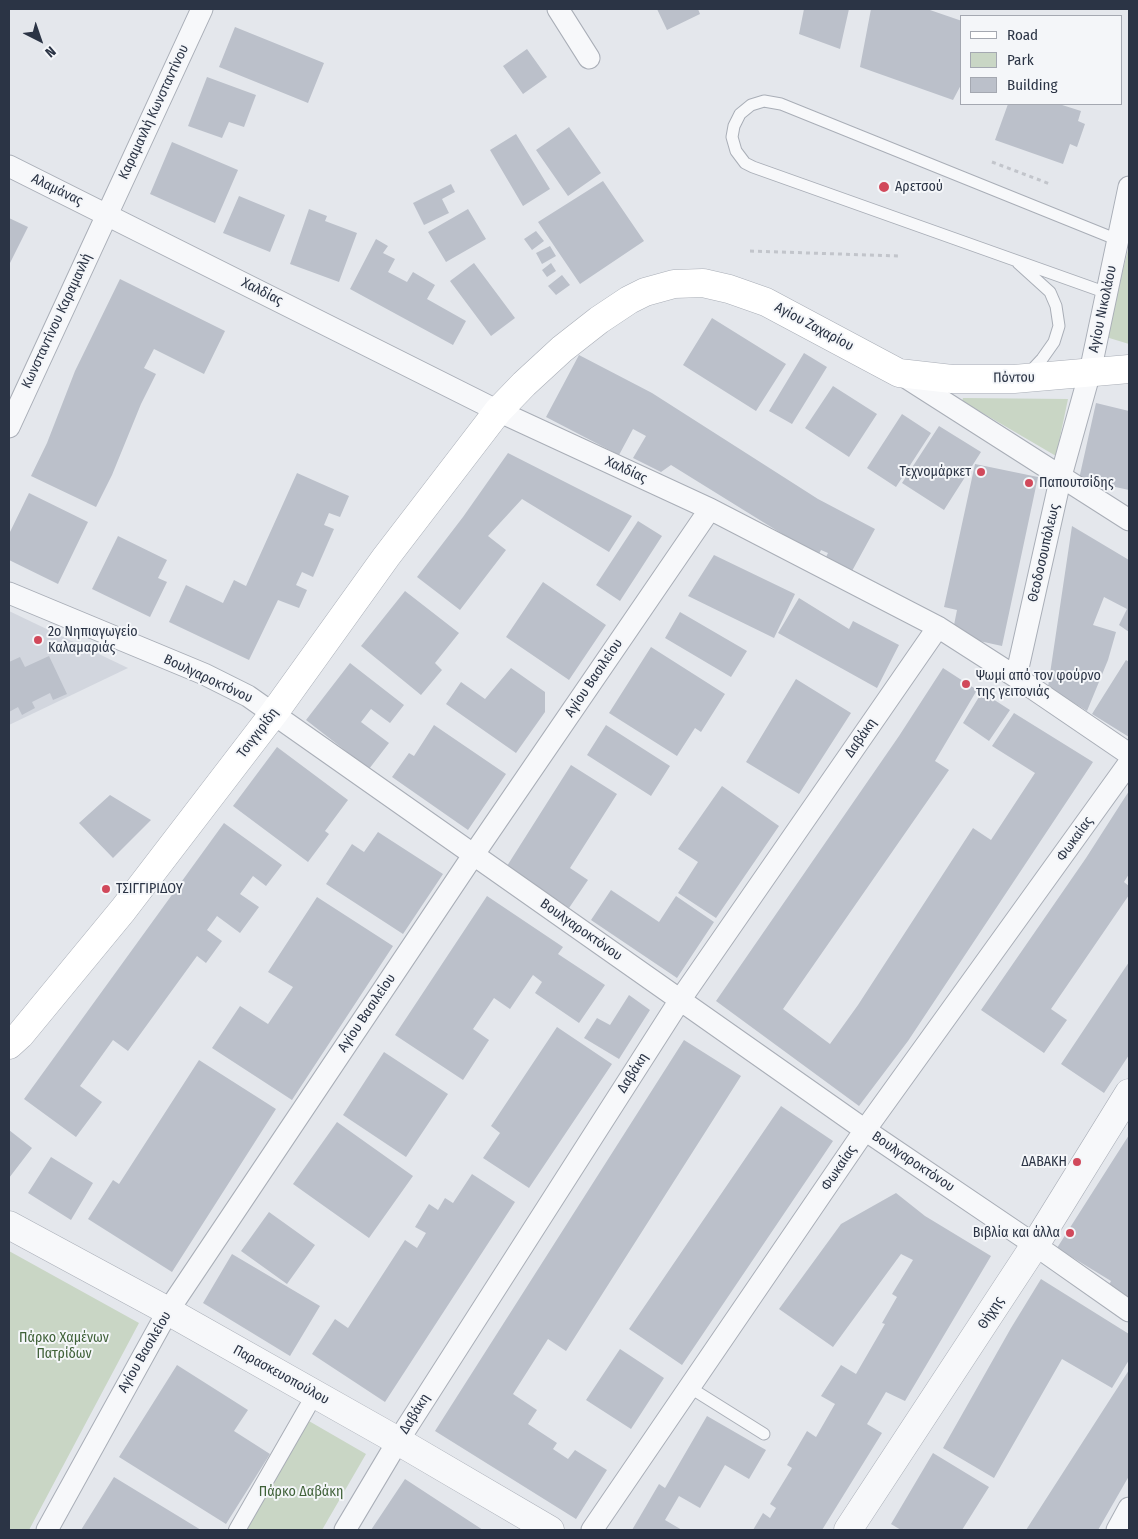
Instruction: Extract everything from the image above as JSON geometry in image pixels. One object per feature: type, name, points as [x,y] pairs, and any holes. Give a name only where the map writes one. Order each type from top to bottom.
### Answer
[{"type":"main road","name":"Αγίου Ζαχαρίου","points":[[498,411],[545,364],[598,320],[644,292],[674,284],[710,284],[755,297],[899,373]]},
{"type":"main road","name":"Πόντου","points":[[899,373],[952,379],[1024,379],[1129,369]]},
{"type":"main road","name":"Τσιγγιρίδη","points":[[13,1043],[122,910],[274,713],[386,557],[498,411]]},
{"type":"street","name":"Καραμανλή Κωνσταντίνου","points":[[106,214],[202,9]]},
{"type":"street","points":[[558,9],[589,58]]},
{"type":"street","name":"Αλαμάνας","points":[[9,166],[106,214]]},
{"type":"street","name":"Αγίου Νικολάου","points":[[1090,372],[1129,187]]},
{"type":"street","name":"Χαλδίας","points":[[106,214],[498,411],[710,509],[938,627],[1016,677],[1129,754]]},
{"type":"street","name":"Κωνσταντίνου Καραμανλή","points":[[9,427],[106,214]]},
{"type":"street","name":"Θεοδοσουπόλεως","points":[[1016,677],[1061,476],[1090,372]]},
{"type":"street","name":"Αγίου Ζαχαρίου","points":[[899,373],[1129,520]]},
{"type":"street","name":"Αγίου Βασιλείου","points":[[47,1530],[168,1311],[474,854],[710,509]]},
{"type":"street","name":"Βουλγαροκτόνου","points":[[9,594],[204,674],[248,696],[865,1130],[1129,1311]]},
{"type":"street","name":"Δαβάκη","points":[[346,1530],[398,1441],[680,1000],[938,627]]},
{"type":"street","name":"Φωκαίας","points":[[592,1530],[865,1130],[1129,763]]},
{"type":"street","name":"Θήχης","points":[[848,1530],[1035,1245],[1129,1093]]},
{"type":"street","name":"Παρασκευοπούλου","points":[[9,1225],[316,1394],[550,1530]]},
{"type":"street","points":[[237,1530],[316,1394]]},
{"type":"street","points":[[1117,1530],[1129,1508]]},
{"type":"lane","points":[[1107,293],[753,167],[745,162],[736,151],[732,137],[736,120],[745,109],[757,102],[764,101],[781,104],[1118,240]]},
{"type":"lane","points":[[1013,259],[1050,292],[1056,306],[1059,326],[1054,342],[1024,379]]},
{"type":"lane","points":[[690,1386],[764,1434]]},
{"type":"path","points":[[992,162],[1050,184]]},
{"type":"path","points":[[750,251],[898,256]]},
{"type":"shaded area","name":"2ο Νηπιαγωγείο Καλαμαριάς","points":[[9,611],[128,668],[9,725]]},
{"type":"green space","points":[[1129,246],[1129,344],[1106,337]]},
{"type":"green space","points":[[963,398],[1068,399],[1056,456],[962,401]]},
{"type":"green space","name":"Πάρκο Χαμένων Πατρίδων","points":[[9,1251],[139,1323],[29,1530],[9,1530]]},
{"type":"green space","name":"Πάρκο Δαβάκη","points":[[302,1417],[366,1454],[322,1530],[237,1530]]},
{"type":"building","points":[[657,9],[698,9],[700,14],[667,30]]},
{"type":"building","points":[[804,9],[849,9],[840,49],[799,34]]},
{"type":"building","points":[[871,9],[927,9],[960,20],[960,87],[953,100],[860,67]]},
{"type":"building","points":[[235,27],[324,63],[308,103],[219,67]]},
{"type":"building","points":[[527,49],[547,77],[523,94],[503,66]]},
{"type":"building","points":[[207,77],[256,95],[244,127],[229,122],[222,138],[188,126]]},
{"type":"building","points":[[1008,105],[1062,105],[1081,111],[1078,121],[1085,124],[1077,147],[1070,144],[1063,164],[995,140]]},
{"type":"building","points":[[569,127],[601,173],[568,196],[536,150]]},
{"type":"building","points":[[516,134],[550,189],[523,206],[490,150]]},
{"type":"building","points":[[172,142],[238,170],[215,223],[150,194]]},
{"type":"building","points":[[603,181],[644,241],[580,284],[538,222]]},
{"type":"building","points":[[451,184],[455,192],[442,199],[449,213],[424,225],[413,203]]},
{"type":"building","points":[[239,196],[285,215],[270,252],[223,233]]},
{"type":"building","points":[[309,209],[327,216],[325,221],[357,233],[339,282],[290,264]]},
{"type":"building","points":[[468,209],[486,239],[446,262],[428,232]]},
{"type":"building","points":[[9,218],[28,227],[9,265]]},
{"type":"building","points":[[536,231],[544,241],[532,250],[524,239]]},
{"type":"building","points":[[376,239],[388,246],[383,253],[395,259],[388,272],[407,282],[413,272],[435,285],[427,299],[466,321],[453,345],[350,289]]},
{"type":"building","points":[[550,246],[556,256],[542,264],[536,253]]},
{"type":"building","points":[[474,263],[515,318],[491,336],[450,281]]},
{"type":"building","points":[[551,263],[556,271],[547,277],[542,270]]},
{"type":"building","points":[[562,275],[570,285],[556,295],[548,286]]},
{"type":"building","points":[[120,279],[225,331],[204,374],[154,349],[144,368],[156,374],[96,507],[31,476],[47,443],[75,371]]},
{"type":"building","points":[[712,318],[786,364],[756,411],[683,365]]},
{"type":"building","points":[[804,353],[827,367],[792,424],[769,411]]},
{"type":"building","points":[[579,355],[652,393],[818,499],[875,529],[852,571],[826,557],[828,553],[821,550],[819,554],[792,540],[671,465],[661,472],[633,458],[646,436],[633,429],[619,455],[546,417]]},
{"type":"building","points":[[833,386],[877,414],[849,457],[805,428]]},
{"type":"building","points":[[1096,403],[1129,411],[1129,490],[1079,479]]},
{"type":"building","points":[[902,414],[931,433],[896,487],[867,468]]},
{"type":"building","points":[[939,426],[981,452],[944,510],[902,483]]},
{"type":"building","points":[[508,453],[632,516],[609,552],[522,499],[488,536],[506,550],[460,610],[417,577],[463,517]]},
{"type":"building","points":[[975,464],[1038,477],[1002,646],[952,635],[957,610],[944,607]]},
{"type":"building","points":[[297,473],[349,496],[340,517],[329,513],[324,525],[334,529],[313,577],[302,572],[296,585],[307,590],[299,608],[278,600],[249,660],[169,622],[186,585],[223,603],[234,580],[246,586]]},
{"type":"building","points":[[29,493],[88,522],[58,584],[9,560],[9,534]]},
{"type":"building","points":[[638,521],[662,536],[620,601],[596,585]]},
{"type":"building","points":[[1072,526],[1129,560],[1129,632],[1119,625],[1127,609],[1104,597],[1093,625],[1116,632],[1108,660],[1087,711],[1048,687]]},
{"type":"building","points":[[118,536],[167,560],[158,578],[167,582],[150,617],[92,589]]},
{"type":"building","points":[[714,555],[795,594],[774,638],[688,596]]},
{"type":"building","points":[[543,582],[606,625],[569,680],[506,637]]},
{"type":"building","points":[[405,591],[459,633],[435,663],[442,670],[421,695],[361,646]]},
{"type":"building","points":[[799,598],[849,629],[853,621],[899,645],[877,688],[778,633]]},
{"type":"building","points":[[680,612],[747,651],[731,677],[665,638]]},
{"type":"building","points":[[651,647],[725,694],[701,732],[695,728],[677,756],[609,713]]},
{"type":"building","points":[[49,656],[67,694],[53,700],[50,693],[32,702],[35,708],[22,715],[18,707],[9,712],[9,662],[20,657],[25,667]]},
{"type":"building","points":[[1126,660],[1129,662],[1129,737],[1092,714]]},
{"type":"building","points":[[350,663],[404,705],[390,723],[371,709],[361,722],[389,743],[369,769],[306,720]]},
{"type":"building","points":[[511,668],[545,692],[545,712],[516,753],[446,704],[461,682],[485,699]]},
{"type":"building","points":[[943,668],[977,690],[935,761],[949,770],[783,1009],[830,1044],[858,1005],[973,828],[991,840],[1035,773],[992,746],[1014,713],[1093,762],[908,1041],[859,1106],[716,1001],[899,736]]},
{"type":"building","points":[[796,679],[851,713],[799,794],[746,762]]},
{"type":"building","points":[[982,692],[1010,710],[989,741],[963,723]]},
{"type":"building","points":[[434,725],[506,774],[468,830],[392,777],[409,753],[414,756]]},
{"type":"building","points":[[606,725],[670,766],[651,796],[587,755]]},
{"type":"building","points":[[277,747],[348,800],[325,831],[329,834],[308,862],[233,806]]},
{"type":"building","points":[[571,765],[617,794],[570,868],[588,880],[569,908],[507,866]]},
{"type":"building","points":[[722,786],[779,826],[716,918],[678,893],[698,862],[678,849]]},
{"type":"building","points":[[1129,791],[1129,874],[1124,882],[1129,886],[1129,895],[1051,1009],[1067,1020],[1044,1053],[981,1010],[1086,858]]},
{"type":"building","points":[[110,795],[151,820],[113,858],[79,823]]},
{"type":"building","points":[[224,823],[282,865],[266,886],[253,876],[240,894],[259,907],[240,933],[217,916],[207,930],[222,941],[206,963],[197,956],[128,1051],[113,1040],[80,1086],[102,1102],[76,1137],[24,1099]]},
{"type":"building","points":[[378,832],[443,874],[403,934],[326,884],[352,844],[364,852]]},
{"type":"building","points":[[611,890],[659,922],[676,896],[714,922],[677,978],[591,920]]},
{"type":"building","points":[[487,896],[563,947],[558,954],[605,985],[579,1023],[535,993],[542,982],[533,975],[510,1009],[494,998],[473,1029],[489,1040],[463,1080],[395,1035]]},
{"type":"building","points":[[317,897],[393,946],[292,1100],[212,1048],[240,1006],[268,1024],[293,987],[268,972]]},
{"type":"building","points":[[1129,962],[1129,1055],[1104,1093],[1061,1064]]},
{"type":"building","points":[[629,995],[650,1010],[619,1059],[584,1038],[597,1018],[610,1025]]},
{"type":"building","points":[[557,1027],[612,1064],[529,1188],[483,1158],[500,1133],[491,1126]]},
{"type":"building","points":[[684,1040],[741,1076],[566,1351],[548,1339],[513,1394],[537,1410],[528,1424],[557,1443],[553,1449],[568,1459],[575,1450],[607,1470],[576,1519],[435,1431]]},
{"type":"building","points":[[384,1052],[448,1094],[406,1157],[343,1115]]},
{"type":"building","points":[[199,1060],[276,1109],[172,1272],[88,1219],[113,1180],[119,1184]]},
{"type":"building","points":[[781,1106],[833,1141],[682,1365],[629,1329]]},
{"type":"building","points":[[337,1122],[413,1176],[369,1238],[293,1184]]},
{"type":"building","points":[[9,1130],[32,1148],[9,1178]]},
{"type":"building","points":[[1129,1135],[1129,1300],[1109,1285],[1111,1281],[1057,1248]]},
{"type":"building","points":[[51,1157],[93,1183],[71,1220],[28,1193]]},
{"type":"building","points":[[472,1174],[515,1202],[385,1402],[312,1354],[335,1319],[348,1328],[405,1240],[417,1248],[426,1233],[415,1227],[429,1204],[438,1210],[445,1198],[453,1203]]},
{"type":"building","points":[[896,1193],[925,1216],[991,1256],[905,1401],[886,1392],[867,1424],[882,1433],[822,1530],[753,1530],[763,1513],[770,1518],[776,1508],[770,1504],[792,1468],[787,1465],[807,1431],[816,1437],[835,1404],[821,1396],[841,1365],[856,1374],[885,1324],[882,1323],[897,1297],[892,1294],[913,1260],[901,1254],[833,1347],[779,1309],[841,1224]]},
{"type":"building","points":[[269,1212],[315,1245],[287,1284],[241,1251]]},
{"type":"building","points":[[232,1254],[320,1306],[290,1356],[203,1303]]},
{"type":"building","points":[[1041,1279],[1129,1334],[1129,1360],[1112,1388],[1062,1359],[994,1478],[943,1448]]},
{"type":"building","points":[[620,1349],[664,1378],[631,1429],[586,1400]]},
{"type":"building","points":[[177,1365],[248,1410],[234,1431],[270,1454],[226,1524],[119,1457]]},
{"type":"building","points":[[1129,1370],[1129,1476],[1098,1530],[1026,1530]]},
{"type":"building","points":[[707,1416],[766,1450],[749,1479],[725,1465],[700,1508],[679,1496],[665,1520],[682,1530],[632,1530],[659,1484],[665,1488]]},
{"type":"building","points":[[933,1453],[989,1487],[962,1530],[901,1530],[891,1524]]},
{"type":"building","points":[[114,1477],[201,1530],[81,1530]]},
{"type":"building","points":[[405,1479],[483,1530],[371,1530]]},
{"type":"place","name":"Αρετσού","points":[[884,187]]},
{"type":"place","name":"Τεχνομάρκετ","points":[[981,472]]},
{"type":"place","name":"Παπουτσίδης","points":[[1029,483]]},
{"type":"place","name":"2ο Νηπιαγωγείο Καλαμαριάς","points":[[38,640]]},
{"type":"place","name":"Ψωμί από τον φούρνο της γειτονιάς","points":[[966,684]]},
{"type":"place","name":"ΤΣΙΓΓΙΡΙΔΟΥ","points":[[106,889]]},
{"type":"place","name":"ΔΑΒΑΚΗ","points":[[1077,1162]]},
{"type":"place","name":"Βιβλία και άλλα","points":[[1070,1233]]}]
